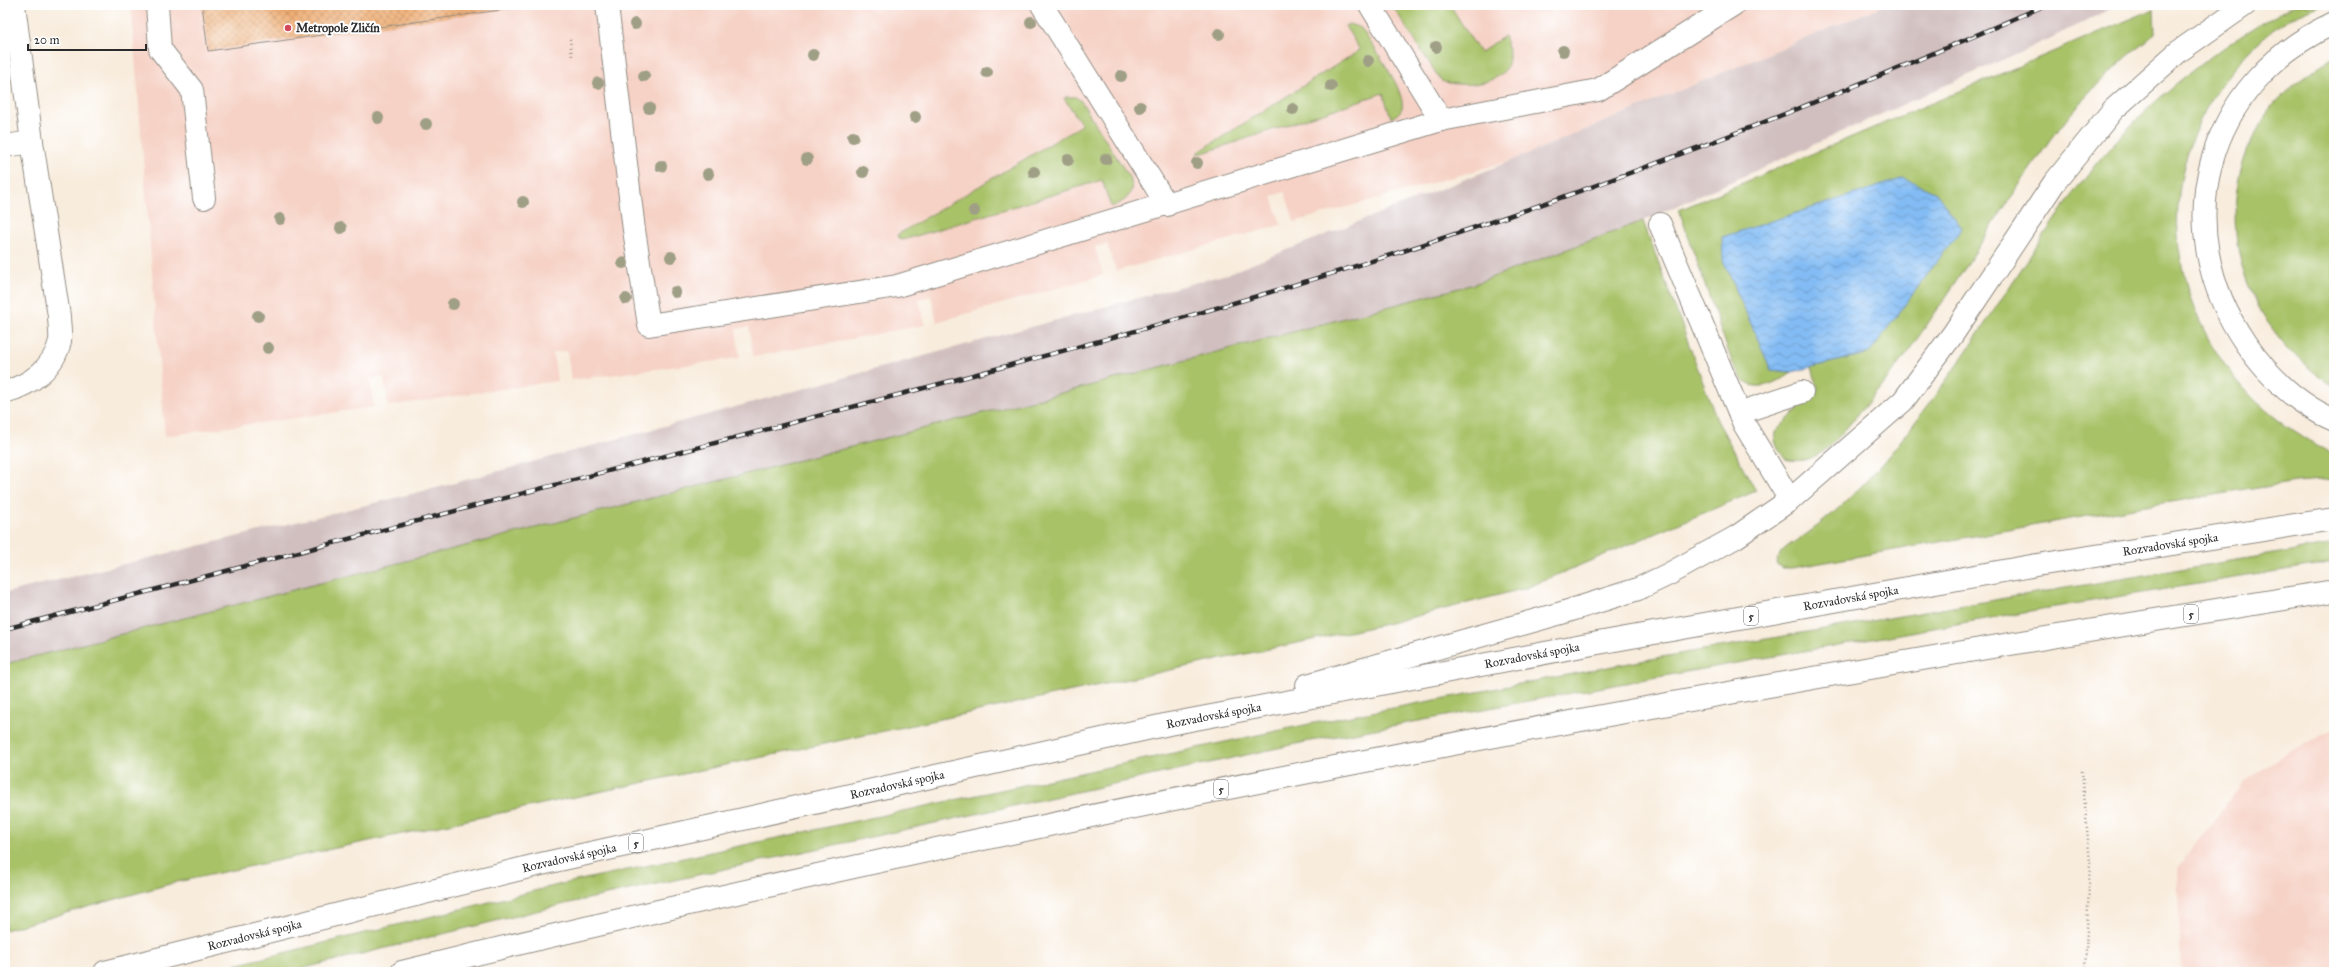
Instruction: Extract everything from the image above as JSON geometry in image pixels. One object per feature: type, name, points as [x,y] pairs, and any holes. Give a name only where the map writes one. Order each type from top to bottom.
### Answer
[{"type":"main road","points":[[5,392],[20,388],[48,367],[60,341],[59,316],[32,142],[14,5]]},
{"type":"main road","points":[[157,5],[160,49],[192,90],[204,198]]},
{"type":"main road","points":[[607,5],[634,230],[649,325],[897,286],[1167,205],[1441,120],[1598,90],[1733,5]]},
{"type":"main road","points":[[1042,5],[1167,205]]},
{"type":"main road","points":[[1370,5],[1441,120]]},
{"type":"main road","points":[[1169,724],[1565,612],[1638,589],[1669,574],[1736,537],[1790,500],[1903,401],[1953,334],[2054,183],[2113,110],[2178,52],[2245,5]]},
{"type":"main road","points":[[2334,23],[2288,49],[2260,74],[2240,99],[2216,145],[2206,184],[2203,207],[2204,235],[2212,276],[2234,327],[2267,372],[2288,392],[2315,412],[2334,420]]},
{"type":"main road","points":[[5,146],[32,142]]},
{"type":"main road","points":[[1660,224],[1739,413],[1790,500]]},
{"type":"main road","points":[[1739,413],[1802,392]]},
{"type":"main road","name":"Rozvadovská spojka","points":[[105,972],[541,864],[1169,724],[1598,643],[2037,565],[2334,519]]},
{"type":"main road","name":"5","points":[[402,972],[599,924],[907,855],[1178,797],[1611,714],[2047,637],[2334,591]]},
{"type":"path","points":[[570,39],[572,57]]},
{"type":"path","points":[[2082,771],[2090,863],[2085,972]]},
{"type":"shaded area","name":"Metropole Zličín","points":[[131,5],[1885,5],[1513,160],[1294,222],[1285,192],[1272,196],[1281,225],[1116,271],[1107,244],[1095,247],[1103,275],[937,322],[931,296],[919,299],[925,325],[753,357],[749,327],[736,329],[740,358],[571,380],[567,351],[553,353],[557,381],[388,406],[384,377],[370,378],[374,407],[165,436]]},
{"type":"shaded area","points":[[1885,5],[2118,5],[2049,39],[1643,221],[1474,284],[1073,390],[5,664],[5,593],[440,487],[1227,274],[1513,160]]},
{"type":"shaded area","points":[[2334,729],[2334,972],[2181,972],[2177,868],[2242,784],[2294,748]]},
{"type":"green space","points":[[1392,5],[1450,5],[1480,53],[1504,36],[1509,52],[1508,65],[1503,73],[1484,82],[1461,84],[1441,81]]},
{"type":"green space","points":[[2296,5],[2320,5],[2287,20],[2254,46],[2226,78],[2202,117],[2186,159],[2178,202],[2179,245],[2187,288],[2203,329],[2227,367],[2257,402],[2275,417],[2334,455],[2334,479],[2296,482],[2139,507],[1792,568],[1782,568],[1776,564],[1777,558],[1788,546],[1820,524],[1843,505],[1875,472],[1894,449],[1960,360],[2067,202],[2086,176],[2117,140],[2163,95],[2188,74],[2240,37]]},
{"type":"green space","points":[[2154,9],[2155,34],[2104,78],[2081,102],[2059,129],[2010,198],[1917,339],[1865,406],[1835,441],[1821,453],[1798,461],[1785,459],[1776,443],[1775,432],[1818,389],[1812,367],[1869,353],[1771,370],[1792,372],[1776,382],[1763,386],[1751,385],[1745,382],[1732,362],[1679,210]]},
{"type":"green space","points":[[1349,24],[1361,28],[1387,67],[1399,90],[1402,100],[1402,108],[1397,114],[1391,118],[1383,93],[1200,154],[1197,153],[1360,50],[1345,26]]},
{"type":"green space","points":[[2334,57],[2334,386],[2302,362],[2276,334],[2256,302],[2242,268],[2236,231],[2236,194],[2245,157],[2262,121],[2269,111],[2294,85]]},
{"type":"green space","points":[[1076,97],[1081,101],[1131,180],[1132,186],[1127,198],[1111,207],[1102,180],[903,240],[899,239],[897,235],[1082,125],[1064,98]]},
{"type":"green space","points":[[1643,221],[1717,420],[1756,491],[1526,588],[1386,624],[177,882],[5,930],[5,664],[1073,390],[1474,284]]},
{"type":"green space","points":[[2334,544],[2334,562],[2024,612],[1310,741],[565,904],[288,972],[207,972],[562,884],[1309,724],[1656,658],[2023,595]]},
{"type":"water","points":[[1904,178],[1936,193],[1962,228],[1869,353],[1792,372],[1771,370],[1723,260],[1722,237]]},
{"type":"building","name":"Metropole Zličín","points":[[202,5],[529,5],[529,6],[208,51]]},
{"type":"railway","points":[[5,629],[966,377],[1307,281],[1476,227],[1692,150],[1835,94],[2046,5]]},
{"type":"place","name":"Metropole Zličín","points":[[288,28]]}]
